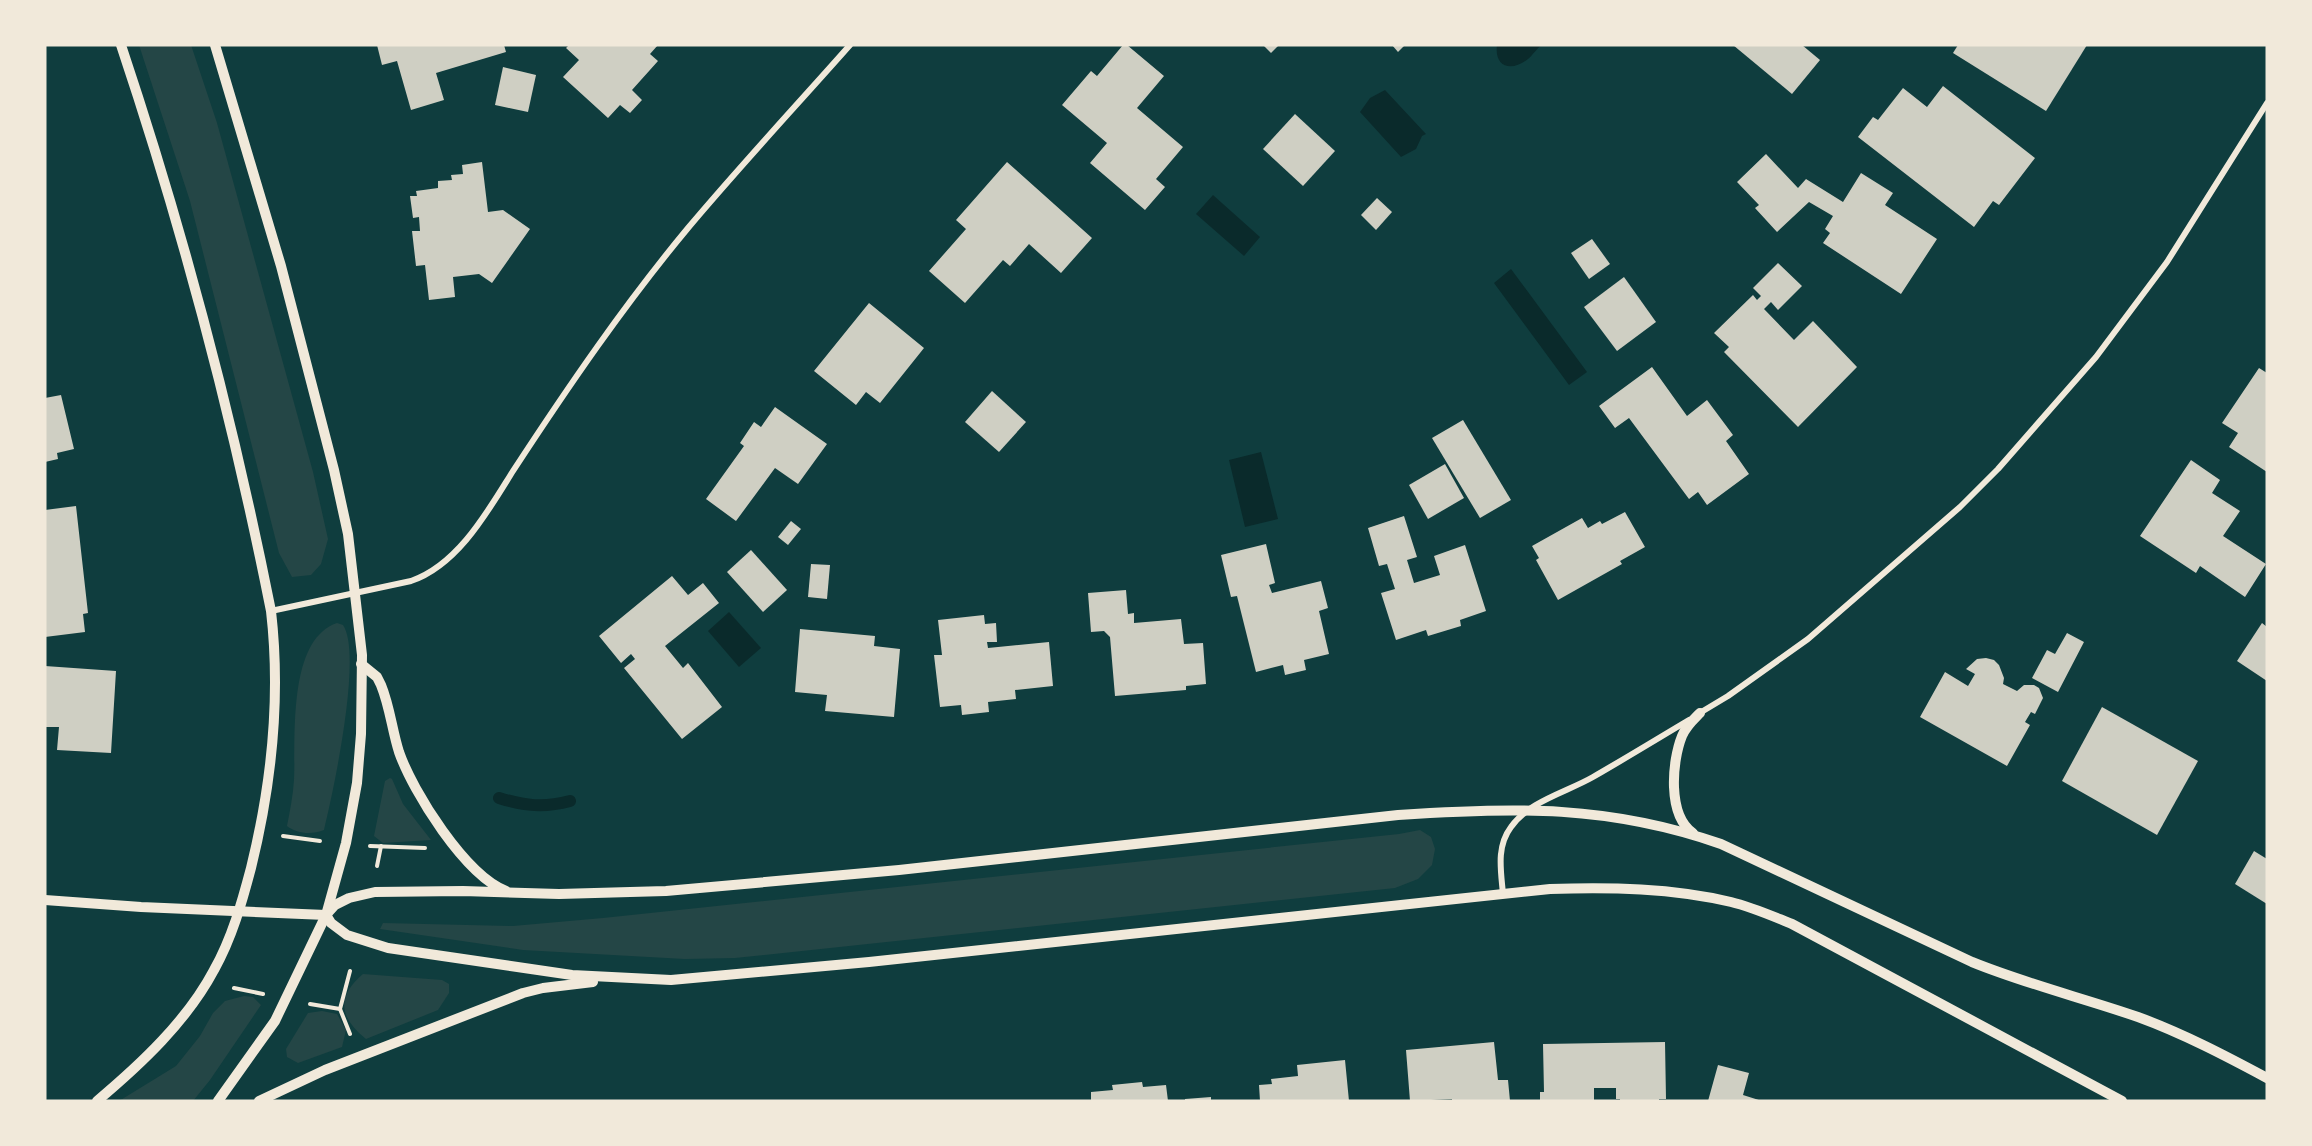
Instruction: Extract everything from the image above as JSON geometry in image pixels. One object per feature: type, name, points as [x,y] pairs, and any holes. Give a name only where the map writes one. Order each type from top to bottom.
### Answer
[{"type":"street","points":[[97,1101],[154,1049],[195,999],[214,970],[239,911],[262,822],[274,739],[276,669],[271,611],[208,335],[157,154],[121,45]]},
{"type":"street","points":[[215,45],[302,341],[348,534],[356,593],[361,664],[361,734],[357,783],[346,843],[326,915]]},
{"type":"street","points":[[271,611],[427,576],[444,564],[457,551],[495,498],[624,309],[690,226],[850,45]]},
{"type":"street","points":[[1503,894],[1500,857],[1503,841],[1511,826],[1529,809],[1592,778],[1728,696],[1808,639],[1960,507],[1998,469],[2096,357],[2167,261],[2267,103]]},
{"type":"street","points":[[361,664],[370,670],[381,685],[402,758],[426,806],[478,873],[490,883],[512,893]]},
{"type":"street","points":[[1696,835],[1688,829],[1677,807],[1674,769],[1682,736],[1688,725],[1700,713]]},
{"type":"street","points":[[218,1101],[275,1021],[326,915],[330,909],[349,898],[375,892],[666,891],[888,871],[1398,815],[1478,809],[1529,809],[1617,817],[1696,835],[1747,854],[1972,962],[2013,979],[2139,1018],[2200,1044],[2267,1078]]},
{"type":"street","points":[[259,1101],[325,1070],[523,993],[563,985],[632,979],[700,978],[1503,894],[1597,888],[1691,895],[1731,902],[1754,909],[1822,939],[2122,1101]]},
{"type":"street","points":[[45,900],[141,907],[326,915],[336,928],[347,935],[388,948],[531,970],[632,979]]},
{"type":"path","points":[[283,836],[321,841]]},
{"type":"path","points":[[369,846],[435,848]]},
{"type":"path","points":[[377,866],[381,846]]},
{"type":"path","points":[[350,971],[340,1009],[351,1037]]},
{"type":"path","points":[[234,988],[269,995]]},
{"type":"path","points":[[310,1004],[340,1009]]},
{"type":"shaded area","points":[[139,45],[191,45],[217,123],[313,472],[328,539],[321,564],[311,575],[292,577],[279,553],[190,201]]},
{"type":"shaded area","points":[[1497,45],[1542,45],[1522,63],[1516,66],[1505,66],[1498,59]]},
{"type":"shaded area","points":[[1385,90],[1426,134],[1422,136],[1416,149],[1401,157],[1360,112],[1370,98]]},
{"type":"shaded area","points":[[1213,195],[1260,237],[1244,256],[1196,214]]},
{"type":"shaded area","points":[[1511,269],[1587,372],[1569,385],[1494,283]]},
{"type":"shaded area","points":[[1261,452],[1278,519],[1245,527],[1229,460]]},
{"type":"shaded area","points":[[729,612],[761,648],[739,667],[708,631]]},
{"type":"shaded area","points":[[337,623],[343,625],[348,641],[350,664],[344,725],[334,786],[324,830],[310,833],[300,832],[287,826],[294,780],[295,716],[302,669],[309,649],[321,633]]},
{"type":"shaded area","points":[[390,778],[403,804],[431,840],[383,843],[374,836],[385,781]]},
{"type":"shaded area","points":[[1420,830],[1431,837],[1435,849],[1432,865],[1418,879],[1395,888],[735,958],[685,959],[523,950],[380,929],[383,923],[513,926],[603,918]]},
{"type":"shaded area","points":[[363,974],[442,980],[449,984],[449,993],[438,1010],[366,1039],[350,1023],[344,1007],[348,991]]},
{"type":"shaded area","points":[[244,996],[253,997],[261,1005],[193,1101],[119,1101],[176,1066],[200,1036],[213,1013],[225,1001]]},
{"type":"shaded area","points":[[322,1011],[337,1014],[346,1030],[342,1047],[298,1063],[287,1057],[286,1049],[308,1013]]},
{"type":"building","points":[[377,45],[504,45],[506,52],[436,73],[444,100],[411,110],[397,61],[382,65]]},
{"type":"building","points":[[569,45],[658,45],[650,54],[658,61],[632,90],[642,100],[630,113],[620,105],[608,118],[563,77],[579,60],[566,48]]},
{"type":"building","points":[[1123,45],[1127,45],[1164,76],[1137,108],[1183,147],[1156,179],[1165,187],[1145,210],[1090,163],[1107,143],[1062,105],[1091,71],[1097,76]]},
{"type":"building","points":[[1263,45],[1279,45],[1271,53]]},
{"type":"building","points":[[1392,45],[1405,45],[1398,52]]},
{"type":"building","points":[[1733,45],[1802,45],[1820,60],[1792,94]]},
{"type":"building","points":[[1958,45],[2087,45],[2046,111],[1953,53]]},
{"type":"building","points":[[503,67],[536,75],[528,112],[495,105]]},
{"type":"building","points":[[1943,86],[2035,158],[1999,205],[1993,201],[1974,227],[1858,137],[1873,117],[1878,120],[1903,88],[1927,107]]},
{"type":"building","points":[[1295,114],[1335,151],[1303,186],[1263,149]]},
{"type":"building","points":[[1766,154],[1798,188],[1806,179],[1843,202],[1861,173],[1893,193],[1885,205],[1937,239],[1901,294],[1823,243],[1830,233],[1825,229],[1833,216],[1809,202],[1777,232],[1755,208],[1759,205],[1737,182]]},
{"type":"building","points":[[482,162],[488,212],[503,210],[530,229],[492,283],[479,274],[453,277],[455,297],[429,300],[425,265],[416,266],[412,231],[420,231],[419,217],[413,218],[410,196],[417,196],[416,191],[438,188],[438,181],[452,180],[451,175],[463,174],[462,165]]},
{"type":"building","points":[[1007,162],[1092,238],[1061,273],[1029,244],[1010,266],[1003,260],[965,303],[929,271],[966,229],[956,220]]},
{"type":"building","points":[[1377,198],[1392,212],[1376,230],[1361,215]]},
{"type":"building","points":[[1592,239],[1610,264],[1589,279],[1571,253]]},
{"type":"building","points":[[1778,263],[1802,286],[1778,310],[1771,302],[1764,309],[1794,340],[1813,321],[1857,367],[1798,427],[1724,352],[1729,347],[1714,333],[1753,295],[1757,300],[1761,296],[1753,288]]},
{"type":"building","points":[[1624,277],[1656,322],[1617,351],[1584,307]]},
{"type":"building","points":[[869,303],[924,348],[880,403],[866,392],[856,405],[814,371]]},
{"type":"building","points":[[1652,367],[1687,416],[1707,400],[1733,435],[1726,441],[1749,474],[1707,505],[1698,492],[1689,499],[1629,418],[1615,428],[1599,406]]},
{"type":"building","points":[[2259,368],[2267,373],[2267,472],[2229,447],[2238,433],[2222,423]]},
{"type":"building","points":[[992,391],[1026,422],[999,452],[965,422]]},
{"type":"building","points":[[61,395],[74,449],[57,453],[58,459],[45,462],[45,398]]},
{"type":"building","points":[[775,407],[827,444],[798,484],[775,468],[736,521],[706,499],[744,446],[740,443],[754,422],[761,427]]},
{"type":"building","points":[[1463,420],[1511,500],[1480,518],[1432,438]]},
{"type":"building","points":[[2191,460],[2220,480],[2212,493],[2240,511],[2223,536],[2266,564],[2245,597],[2200,566],[2196,573],[2140,536]]},
{"type":"building","points":[[1445,464],[1464,498],[1428,519],[1409,485]]},
{"type":"building","points":[[76,506],[88,613],[83,614],[85,632],[45,637],[45,510]]},
{"type":"building","points":[[1625,512],[1645,547],[1620,561],[1622,564],[1558,600],[1536,560],[1539,558],[1532,546],[1582,518],[1588,528],[1600,521],[1602,524]]},
{"type":"building","points":[[1404,516],[1417,557],[1407,560],[1414,583],[1440,575],[1434,556],[1465,545],[1486,611],[1460,620],[1461,626],[1428,636],[1426,630],[1396,640],[1381,593],[1395,589],[1387,564],[1379,566],[1368,528]]},
{"type":"building","points":[[791,521],[801,529],[788,545],[778,537]]},
{"type":"building","points":[[1266,544],[1275,583],[1269,585],[1272,593],[1321,581],[1328,608],[1319,611],[1329,654],[1304,660],[1306,670],[1285,675],[1283,665],[1256,672],[1237,596],[1231,597],[1221,555]]},
{"type":"building","points":[[751,550],[787,590],[763,612],[727,572]]},
{"type":"building","points":[[811,564],[830,565],[827,599],[808,597]]},
{"type":"building","points":[[672,576],[688,595],[703,583],[719,603],[665,646],[683,668],[688,663],[722,707],[682,739],[624,668],[635,659],[631,654],[621,663],[599,636]]},
{"type":"building","points":[[1126,590],[1128,614],[1134,613],[1134,623],[1181,619],[1184,644],[1203,643],[1206,684],[1186,686],[1186,690],[1115,696],[1110,637],[1104,631],[1091,632],[1088,593]]},
{"type":"building","points":[[984,615],[985,624],[996,623],[997,642],[987,642],[988,648],[1049,642],[1053,686],[1015,690],[1016,699],[988,702],[989,712],[962,715],[961,705],[940,707],[934,655],[942,655],[938,620]]},
{"type":"building","points":[[2262,623],[2267,627],[2267,681],[2237,661]]},
{"type":"building","points":[[800,629],[875,636],[874,646],[900,649],[894,717],[825,711],[827,695],[795,692]]},
{"type":"building","points":[[2067,633],[2084,642],[2058,692],[2032,678],[2047,650],[2055,654]]},
{"type":"building","points":[[1977,659],[1994,660],[1999,665],[2004,678],[2003,684],[2017,691],[2024,685],[2034,685],[2039,688],[2043,698],[2035,714],[2031,712],[2025,722],[2030,725],[2007,766],[1920,717],[1945,672],[1968,686],[1975,674],[1966,669]]},
{"type":"building","points":[[45,666],[116,671],[111,753],[57,750],[59,727],[45,727]]},
{"type":"building","points":[[2102,707],[2198,761],[2157,835],[2062,781]]},
{"type":"building","points":[[2254,851],[2267,859],[2267,904],[2235,884]]},
{"type":"building","points":[[1494,1042],[1498,1080],[1508,1080],[1510,1101],[1452,1101],[1452,1099],[1410,1101],[1406,1050]]},
{"type":"building","points":[[1665,1042],[1666,1099],[1620,1101],[1616,1099],[1616,1088],[1594,1088],[1594,1101],[1540,1101],[1540,1092],[1544,1092],[1543,1044]]},
{"type":"building","points":[[1345,1060],[1349,1101],[1260,1101],[1259,1085],[1272,1084],[1271,1079],[1298,1076],[1297,1065]]},
{"type":"building","points":[[1718,1065],[1749,1073],[1743,1095],[1762,1101],[1708,1101]]},
{"type":"building","points":[[1142,1082],[1143,1087],[1166,1085],[1168,1101],[1091,1101],[1091,1092],[1113,1090],[1112,1085]]},
{"type":"building","points":[[1211,1097],[1211,1101],[1185,1101],[1185,1099]]},
{"type":"waterway","points":[[499,798],[534,805],[552,805],[570,801]]}]
